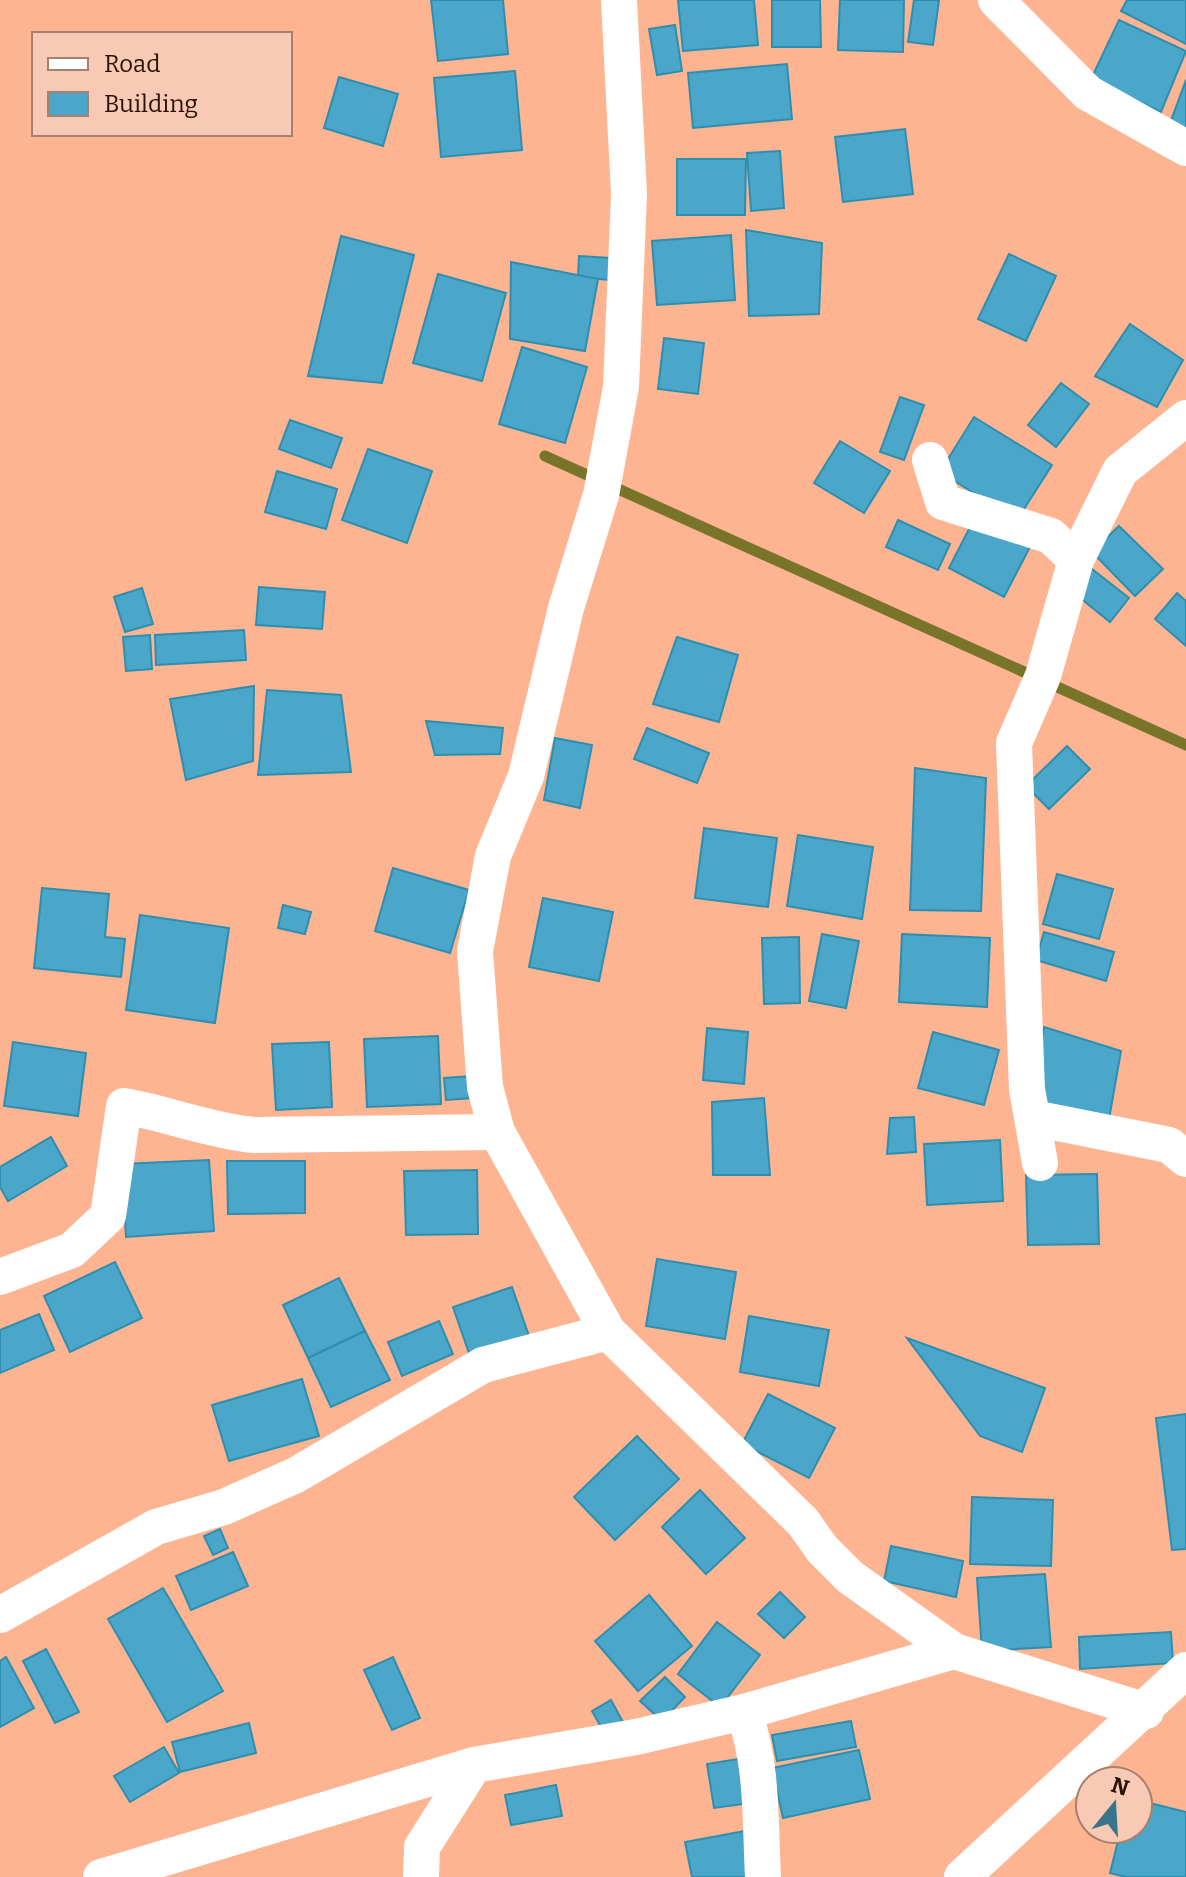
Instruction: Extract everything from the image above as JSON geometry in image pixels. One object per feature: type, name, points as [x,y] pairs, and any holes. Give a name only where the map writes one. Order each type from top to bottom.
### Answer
[{"type":"street","points":[[619,0],[629,194],[621,387],[601,495],[566,608],[526,776],[493,856],[475,951],[485,1087],[497,1132],[608,1332],[803,1522],[822,1549],[850,1577],[954,1651],[1146,1711]]},
{"type":"street","points":[[996,0],[1088,93],[1186,148]]},
{"type":"street","points":[[1040,1163],[1027,1089],[1014,743],[1043,676],[1076,560],[1120,471],[1186,418]]},
{"type":"street","points":[[930,460],[943,502],[1051,536],[1076,560]]},
{"type":"street","points":[[0,1277],[72,1250],[108,1216],[124,1106],[171,1114],[213,1131],[253,1135],[497,1132]]},
{"type":"street","points":[[1033,1118],[1169,1145],[1186,1159]]},
{"type":"street","points":[[0,1615],[156,1527],[224,1507],[296,1475],[483,1365],[608,1332]]},
{"type":"street","points":[[118,1874],[474,1765],[636,1737],[744,1712],[954,1651]]},
{"type":"street","points":[[962,1877],[1146,1711],[1186,1670]]},
{"type":"street","points":[[744,1712],[751,1734],[763,1806],[763,1877]]},
{"type":"street","points":[[421,1877],[422,1847],[474,1765]]},
{"type":"building","points":[[431,0],[503,0],[508,54],[438,61]]},
{"type":"building","points":[[678,0],[754,0],[758,45],[683,51]]},
{"type":"building","points":[[772,0],[820,0],[821,47],[772,47]]},
{"type":"building","points":[[840,0],[904,0],[903,52],[838,50]]},
{"type":"building","points":[[914,0],[939,0],[933,45],[908,42]]},
{"type":"building","points":[[1127,0],[1186,0],[1186,44],[1121,11]]},
{"type":"building","points":[[1119,20],[1186,51],[1161,112],[1091,79]]},
{"type":"building","points":[[675,25],[682,71],[657,75],[649,29]]},
{"type":"building","points":[[787,64],[792,119],[693,128],[688,73]]},
{"type":"building","points":[[515,71],[522,150],[441,157],[434,78]]},
{"type":"building","points":[[339,77],[398,94],[383,146],[324,128]]},
{"type":"building","points":[[1186,80],[1186,132],[1169,126]]},
{"type":"building","points":[[905,129],[913,194],[843,202],[835,137]]},
{"type":"building","points":[[780,151],[784,208],[751,211],[747,153]]},
{"type":"building","points":[[677,159],[746,159],[745,215],[677,215]]},
{"type":"building","points":[[746,230],[822,243],[819,314],[749,316]]},
{"type":"building","points":[[731,235],[735,300],[657,305],[652,241]]},
{"type":"building","points":[[341,236],[414,255],[382,383],[308,376]]},
{"type":"building","points":[[1009,254],[1056,276],[1026,341],[978,319]]},
{"type":"building","points":[[579,256],[611,258],[609,280],[578,277]]},
{"type":"building","points":[[511,262],[598,279],[585,351],[510,339]]},
{"type":"building","points":[[438,274],[506,293],[482,381],[413,363]]},
{"type":"building","points":[[1130,324],[1183,360],[1157,407],[1095,376]]},
{"type":"building","points":[[664,338],[704,343],[698,394],[658,389]]},
{"type":"building","points":[[522,347],[587,367],[565,443],[499,424]]},
{"type":"building","points":[[1061,383],[1089,404],[1056,447],[1028,425]]},
{"type":"building","points":[[900,397],[924,405],[904,460],[880,452]]},
{"type":"building","points":[[974,417],[1052,465],[1017,520],[940,472]]},
{"type":"building","points":[[290,420],[342,438],[331,468],[279,449]]},
{"type":"building","points":[[840,441],[890,471],[864,513],[814,483]]},
{"type":"building","points":[[368,449],[432,471],[407,543],[342,520]]},
{"type":"building","points":[[277,471],[337,489],[326,529],[265,512]]},
{"type":"building","points":[[975,517],[1031,545],[1004,597],[949,568]]},
{"type":"building","points":[[898,520],[950,544],[938,570],[886,547]]},
{"type":"building","points":[[1119,526],[1163,569],[1135,596],[1092,552]]},
{"type":"building","points":[[1087,565],[1129,598],[1110,622],[1068,588]]},
{"type":"building","points":[[259,587],[325,592],[322,629],[256,625]]},
{"type":"building","points":[[142,588],[153,624],[125,632],[114,597]]},
{"type":"building","points":[[1177,593],[1186,601],[1186,646],[1155,619]]},
{"type":"building","points":[[244,630],[246,660],[156,665],[155,635]]},
{"type":"building","points":[[150,635],[152,669],[126,671],[123,637]]},
{"type":"building","points":[[677,637],[738,655],[719,722],[653,704]]},
{"type":"building","points":[[254,686],[253,761],[186,780],[170,699]]},
{"type":"building","points":[[267,690],[341,695],[351,772],[258,775]]},
{"type":"building","points":[[426,721],[503,728],[500,754],[435,755]]},
{"type":"building","points":[[647,728],[709,753],[697,783],[634,759]]},
{"type":"building","points":[[555,738],[592,745],[580,808],[544,800]]},
{"type":"building","points":[[1067,746],[1090,769],[1049,809],[1026,786]]},
{"type":"building","points":[[915,768],[986,778],[981,911],[910,910]]},
{"type":"building","points":[[704,828],[777,838],[768,907],[695,898]]},
{"type":"building","points":[[798,835],[873,847],[862,919],[787,906]]},
{"type":"building","points":[[393,868],[469,890],[450,953],[375,931]]},
{"type":"building","points":[[1057,874],[1113,889],[1099,939],[1043,924]]},
{"type":"building","points":[[42,888],[109,894],[105,937],[125,939],[121,977],[34,968]]},
{"type":"building","points":[[543,898],[613,912],[599,981],[529,967]]},
{"type":"building","points":[[283,905],[311,912],[305,934],[278,928]]},
{"type":"building","points":[[140,915],[229,928],[215,1023],[126,1010]]},
{"type":"building","points":[[1044,932],[1114,952],[1106,981],[1036,960]]},
{"type":"building","points":[[822,934],[859,941],[846,1008],[809,1001]]},
{"type":"building","points":[[902,934],[990,938],[987,1007],[899,1002]]},
{"type":"building","points":[[799,937],[800,1003],[764,1004],[762,938]]},
{"type":"building","points":[[1044,1027],[1121,1051],[1108,1125],[1030,1103]]},
{"type":"building","points":[[707,1028],[748,1032],[744,1084],[703,1080]]},
{"type":"building","points":[[933,1032],[999,1050],[984,1105],[918,1088]]},
{"type":"building","points":[[438,1036],[441,1104],[367,1107],[364,1039]]},
{"type":"building","points":[[13,1042],[86,1053],[78,1116],[4,1106]]},
{"type":"building","points":[[329,1042],[332,1107],[276,1110],[272,1044]]},
{"type":"building","points":[[471,1076],[473,1098],[446,1100],[444,1078]]},
{"type":"building","points":[[764,1098],[770,1175],[713,1175],[712,1102]]},
{"type":"building","points":[[914,1117],[916,1152],[887,1154],[890,1118]]},
{"type":"building","points":[[51,1137],[67,1166],[8,1201],[0,1187],[0,1167]]},
{"type":"building","points":[[1000,1140],[1003,1201],[927,1205],[924,1144]]},
{"type":"building","points":[[209,1160],[214,1231],[126,1237],[122,1164]]},
{"type":"building","points":[[227,1161],[305,1161],[305,1213],[228,1214]]},
{"type":"building","points":[[477,1170],[478,1234],[406,1235],[404,1171]]},
{"type":"building","points":[[1097,1174],[1099,1244],[1028,1245],[1026,1175]]},
{"type":"building","points":[[657,1259],[736,1272],[725,1339],[646,1326]]},
{"type":"building","points":[[115,1262],[142,1318],[70,1352],[44,1296]]},
{"type":"building","points":[[339,1278],[365,1331],[308,1358],[283,1305]]},
{"type":"building","points":[[512,1287],[530,1339],[471,1359],[453,1307]]},
{"type":"building","points":[[39,1314],[54,1350],[0,1373],[0,1330]]},
{"type":"building","points":[[749,1316],[829,1330],[819,1386],[740,1372]]},
{"type":"building","points":[[439,1321],[453,1354],[402,1376],[388,1342]]},
{"type":"building","points":[[365,1331],[390,1380],[331,1407],[308,1358]]},
{"type":"building","points":[[907,1338],[1045,1388],[1022,1452],[980,1436]]},
{"type":"building","points":[[302,1379],[319,1436],[229,1461],[212,1405]]},
{"type":"building","points":[[768,1394],[835,1428],[809,1478],[742,1444]]},
{"type":"building","points":[[1186,1414],[1186,1549],[1172,1550],[1156,1418]]},
{"type":"building","points":[[637,1436],[679,1479],[615,1540],[574,1497]]},
{"type":"building","points":[[700,1490],[745,1538],[706,1574],[662,1527]]},
{"type":"building","points":[[972,1497],[1053,1500],[1051,1566],[970,1564]]},
{"type":"building","points":[[220,1529],[228,1548],[213,1555],[204,1536]]},
{"type":"building","points":[[891,1546],[963,1561],[956,1597],[884,1581]]},
{"type":"building","points":[[233,1552],[248,1586],[191,1610],[176,1576]]},
{"type":"building","points":[[1045,1574],[1051,1647],[982,1651],[977,1578]]},
{"type":"building","points":[[163,1588],[223,1691],[167,1722],[108,1619]]},
{"type":"building","points":[[780,1592],[805,1617],[784,1638],[758,1614]]},
{"type":"building","points":[[649,1595],[692,1646],[638,1691],[595,1641]]},
{"type":"building","points":[[717,1622],[760,1655],[720,1707],[678,1674]]},
{"type":"building","points":[[1171,1632],[1173,1663],[1080,1669],[1079,1637]]},
{"type":"building","points":[[46,1649],[79,1712],[55,1723],[23,1661]]},
{"type":"building","points":[[6,1657],[34,1708],[0,1727],[0,1661]]},
{"type":"building","points":[[393,1657],[420,1718],[392,1730],[364,1670]]},
{"type":"building","points":[[665,1677],[685,1697],[662,1721],[640,1701]]},
{"type":"building","points":[[611,1700],[623,1722],[604,1732],[592,1711]]},
{"type":"building","points":[[851,1721],[856,1747],[777,1761],[772,1735]]},
{"type":"building","points":[[249,1723],[256,1753],[180,1772],[172,1742]]},
{"type":"building","points":[[164,1747],[179,1773],[130,1802],[114,1776]]},
{"type":"building","points":[[859,1750],[870,1799],[783,1818],[772,1768]]},
{"type":"building","points":[[745,1758],[751,1803],[714,1808],[707,1764]]},
{"type":"building","points":[[556,1785],[562,1816],[511,1825],[505,1795]]},
{"type":"building","points":[[1154,1804],[1186,1812],[1186,1877],[1126,1877],[1110,1873],[1117,1845],[1154,1845]]},
{"type":"building","points":[[745,1831],[754,1877],[692,1877],[685,1842]]},
{"type":"waterway","points":[[545,456],[1186,745]]}]
